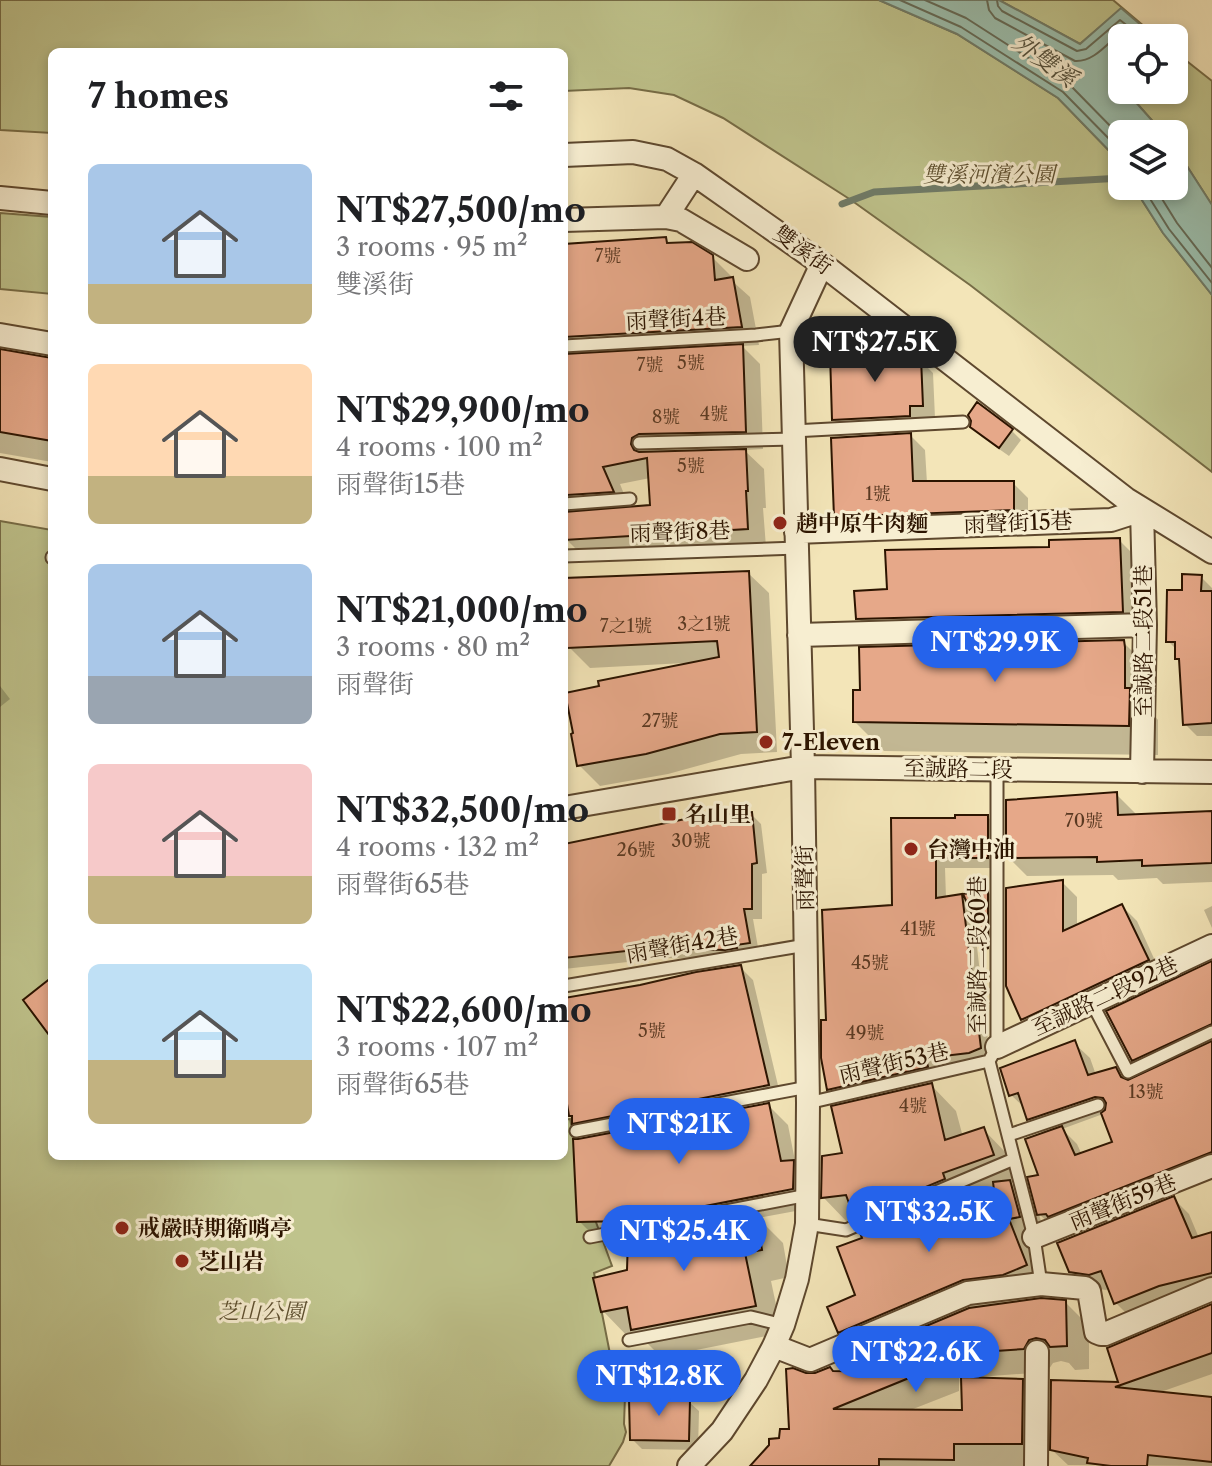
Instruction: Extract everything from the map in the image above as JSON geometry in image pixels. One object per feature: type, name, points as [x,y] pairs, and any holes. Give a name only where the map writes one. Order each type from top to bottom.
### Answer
[{"type":"street","name":"雙溪街","points":[[568,155],[633,152],[667,159],[694,174],[822,264],[1142,510],[1212,552]]},
{"type":"street","points":[[666,217],[694,174]]},
{"type":"street","points":[[0,198],[48,203]]},
{"type":"street","points":[[568,220],[666,217],[681,220],[747,259]]},
{"type":"street","name":"雨聲街","points":[[689,1466],[722,1431],[774,1346],[797,1279],[807,1224],[803,767],[791,331],[822,264]]},
{"type":"street","points":[[0,335],[48,343]]},
{"type":"street","points":[[0,469],[48,478]]},
{"type":"street","name":"雨聲街15巷","points":[[796,540],[1111,520],[1142,510]]},
{"type":"street","name":"至誠路二段51巷","points":[[1142,510],[1145,625],[1142,772]]},
{"type":"street","points":[[799,635],[1145,625]]},
{"type":"street","name":"至誠路二段","points":[[568,807],[803,767],[1212,772]]},
{"type":"street","name":"至誠路二段92巷","points":[[993,1054],[1212,946]]},
{"type":"street","name":"雨聲街59巷","points":[[1034,1237],[1212,1166]]},
{"type":"street","points":[[774,1346],[810,1360],[968,1293],[1041,1284],[1080,1287],[1089,1291],[1096,1332],[1105,1334],[1212,1289]]},
{"type":"street","points":[[1036,1466],[1037,1352]]},
{"type":"lane","name":"雨聲街4巷","points":[[568,346],[791,331]]},
{"type":"lane","points":[[639,443],[963,422]]},
{"type":"lane","points":[[568,504],[630,499]]},
{"type":"lane","name":"雨聲街8巷","points":[[568,556],[796,540]]},
{"type":"lane","name":"至誠路二段60巷","points":[[997,770],[993,1054],[1014,1159]]},
{"type":"lane","name":"雨聲街42巷","points":[[568,985],[806,945]]},
{"type":"lane","points":[[1092,1003],[1128,1072],[1212,1032]]},
{"type":"lane","name":"雨聲街53巷","points":[[576,1131],[808,1095],[993,1054]]},
{"type":"lane","points":[[1009,1135],[1098,1105]]},
{"type":"lane","points":[[807,1224],[846,1230],[1014,1159],[1034,1237],[1041,1284]]},
{"type":"lane","points":[[590,1237],[809,1195]]},
{"type":"lane","points":[[629,1340],[751,1317],[783,1325]]},
{"type":"green space","name":"雙溪河濱公園","points":[[0,0],[879,0],[957,34],[1058,98],[1108,150],[1108,200],[1142,200],[1163,233],[1212,295],[1212,472],[970,285],[851,200],[723,118],[674,95],[629,88],[568,91],[568,48],[48,48],[48,133],[0,130]]},
{"type":"green space","points":[[999,0],[1113,0],[1141,24],[1121,9],[1080,44]]},
{"type":"green space","points":[[1188,62],[1212,81],[1212,205],[1188,168],[1188,120],[1152,120],[1137,104],[1188,104]]},
{"type":"green space","points":[[0,213],[48,217],[48,294],[0,289]]},
{"type":"green space","name":"芝山公園","points":[[0,521],[48,529],[48,1160],[568,1160],[570,1119],[585,1192],[612,1266],[594,1273],[612,1364],[622,1378],[626,1432],[609,1466],[0,1466]]},
{"type":"water","name":"外雙溪","points":[[879,0],[999,0],[1080,44],[1121,8],[1140,24],[1108,24],[1108,104],[1137,104],[1152,120],[1108,120],[1108,150],[1058,98],[957,34]]},
{"type":"water","points":[[1188,168],[1212,205],[1212,295],[1163,233],[1142,200],[1188,200]]},
{"type":"building","points":[[666,237],[667,243],[692,242],[713,255],[715,280],[733,277],[742,327],[568,337],[568,244]]},
{"type":"building","points":[[743,344],[746,432],[639,434],[632,438],[631,444],[639,452],[746,449],[748,529],[568,540],[568,512],[650,505],[647,458],[603,467],[614,492],[568,495],[568,354]]},
{"type":"building","points":[[0,349],[48,357],[48,440],[0,432]]},
{"type":"building","points":[[911,350],[921,358],[923,406],[910,406],[910,416],[832,420],[830,353]]},
{"type":"building","points":[[977,402],[1013,429],[999,448],[970,427],[968,415]]},
{"type":"building","points":[[911,433],[913,481],[1014,481],[1014,510],[834,517],[831,438]]},
{"type":"building","points":[[1120,538],[1123,612],[856,619],[854,591],[887,589],[885,550],[1049,547],[1049,540]]},
{"type":"building","points":[[749,571],[757,732],[720,734],[646,754],[577,766],[568,692],[599,686],[598,681],[719,657],[717,641],[568,648],[568,578]]},
{"type":"building","points":[[1182,574],[1202,575],[1201,591],[1212,591],[1212,723],[1183,725],[1179,659],[1175,659],[1175,642],[1166,642],[1167,590],[1182,590]]},
{"type":"building","points":[[1124,640],[1125,688],[1130,688],[1129,726],[853,722],[853,690],[860,690],[859,647]]},
{"type":"building","points":[[1117,792],[1118,815],[1212,811],[1212,863],[1142,866],[1142,860],[1097,862],[1097,857],[1006,858],[1006,800]]},
{"type":"building","points":[[752,812],[757,863],[752,864],[752,909],[744,909],[750,943],[725,950],[653,948],[568,958],[568,843],[695,817]]},
{"type":"building","points":[[955,815],[988,815],[988,858],[936,858],[936,898],[962,894],[981,1048],[969,1053],[926,1058],[928,1067],[827,1090],[821,1058],[821,1020],[826,1020],[822,910],[892,905],[891,818],[955,818]]},
{"type":"building","points":[[1063,880],[1063,931],[1122,904],[1149,960],[1021,1020],[1006,986],[1006,888]]},
{"type":"building","points":[[988,890],[988,949],[963,894]]},
{"type":"building","points":[[1212,961],[1212,1024],[1132,1061],[1106,1011]]},
{"type":"building","points":[[741,965],[769,1085],[572,1124],[568,1110],[568,997]]},
{"type":"building","points":[[48,980],[48,1034],[23,1000]]},
{"type":"building","points":[[1075,1040],[1088,1075],[1116,1067],[1121,1077],[1128,1080],[1212,1041],[1212,1152],[1048,1217],[1046,1214],[1037,1215],[1027,1177],[1038,1175],[1025,1139],[1062,1126],[1075,1155],[1112,1142],[1101,1113],[1106,1103],[1103,1098],[1095,1097],[1027,1120],[1018,1093],[1009,1096],[1000,1068]]},
{"type":"building","points":[[932,1083],[945,1140],[984,1127],[994,1155],[943,1173],[945,1179],[854,1217],[846,1195],[821,1198],[822,1156],[842,1153],[831,1106]]},
{"type":"building","points":[[769,1103],[781,1161],[794,1160],[793,1189],[628,1221],[577,1222],[573,1139]]},
{"type":"building","points":[[1010,1180],[1020,1217],[1009,1219],[1027,1265],[1003,1275],[963,1280],[838,1333],[827,1307],[855,1295],[837,1247],[862,1238],[860,1233],[952,1195],[956,1205],[994,1190],[993,1182]]},
{"type":"building","points":[[1174,1196],[1192,1238],[1212,1232],[1212,1273],[1159,1286],[1114,1304],[1101,1271],[1089,1275],[1069,1272],[1057,1243]]},
{"type":"building","points":[[756,1214],[762,1250],[745,1253],[756,1306],[631,1330],[627,1307],[601,1312],[593,1278],[627,1270],[628,1238]]},
{"type":"building","points":[[1041,1298],[1066,1300],[1067,1346],[1050,1347],[1045,1340],[1036,1338],[1029,1340],[1024,1349],[936,1355],[936,1367],[833,1409],[962,1410],[961,1377],[1023,1379],[1022,1444],[954,1444],[954,1460],[879,1459],[879,1466],[750,1466],[769,1445],[769,1439],[779,1438],[780,1429],[789,1429],[786,1369],[806,1373],[830,1367],[833,1371],[894,1372],[883,1344],[969,1308]]},
{"type":"building","points":[[1212,1304],[1212,1353],[1115,1387],[1212,1397],[1212,1462],[1148,1455],[1147,1466],[1111,1466],[1087,1463],[1088,1458],[1050,1450],[1051,1380],[1118,1382],[1107,1348]]},
{"type":"building","points":[[672,1392],[672,1400],[690,1400],[689,1441],[630,1440],[629,1399]]},
{"type":"waterway","points":[[842,204],[874,192],[1108,179]]},
{"type":"place","name":"趙中原牛肉麵","points":[[780,523]]},
{"type":"place","name":"7-Eleven","points":[[766,742]]},
{"type":"place","name":"名山里","points":[[669,814]]},
{"type":"place","name":"台灣中油","points":[[911,849]]},
{"type":"place","name":"戒嚴時期衛哨亭","points":[[122,1228]]},
{"type":"place","name":"芝山岩","points":[[182,1261]]}]
